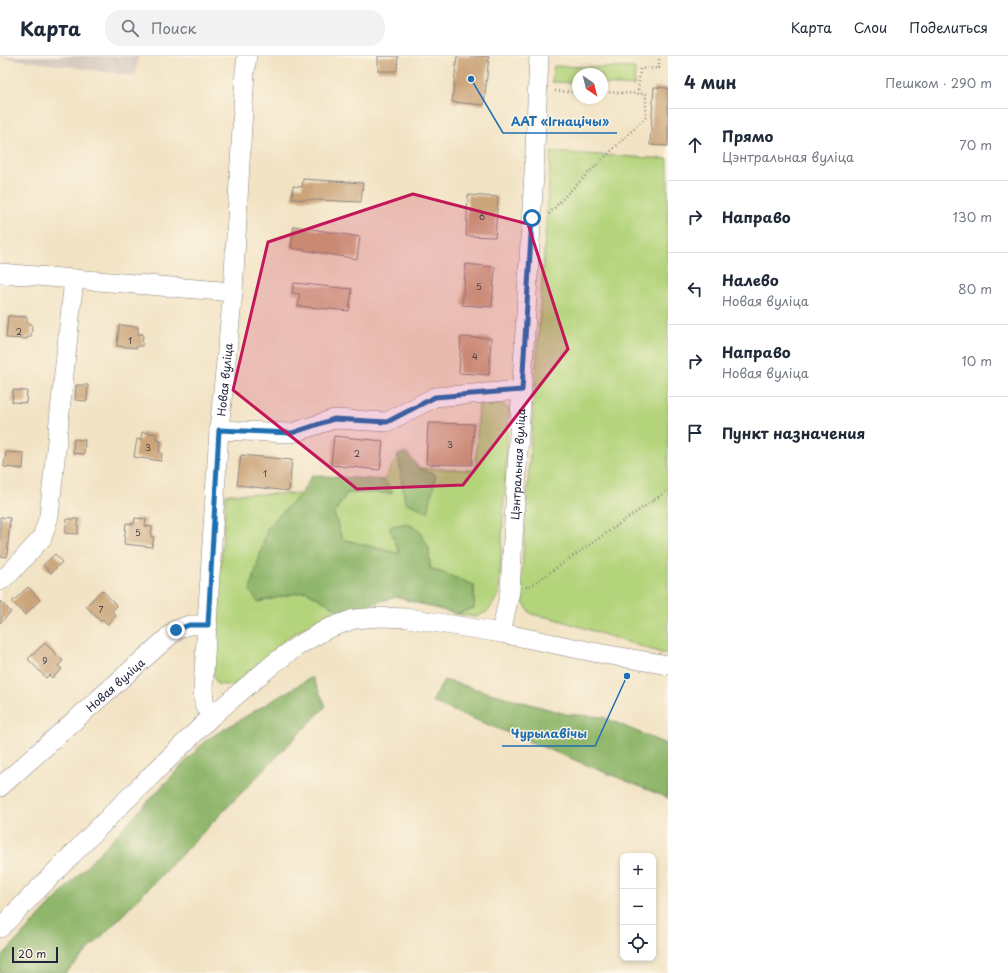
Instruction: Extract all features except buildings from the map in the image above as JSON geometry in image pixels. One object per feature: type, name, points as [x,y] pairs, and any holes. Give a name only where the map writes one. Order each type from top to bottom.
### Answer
[{"type":"street","name":"Цэнтральная вуліца","points":[[501,633],[510,590],[532,218],[539,56]]},
{"type":"street","name":"Новая вуліца","points":[[0,786],[176,630],[189,625],[208,625],[219,430],[233,292],[244,61]]},
{"type":"street","points":[[0,273],[233,292]]},
{"type":"street","points":[[0,581],[10,573],[42,538],[49,516],[74,280]]},
{"type":"street","points":[[219,430],[292,433],[334,419],[387,422],[435,397],[522,390]]},
{"type":"street","points":[[0,928],[118,808],[211,717],[273,664],[299,645],[327,629],[354,619],[379,617],[408,618],[501,633],[668,666]]},
{"type":"street","points":[[208,625],[203,689],[204,704],[211,717]]},
{"type":"path","points":[[638,94],[640,69],[659,68],[659,56]]},
{"type":"path","points":[[538,90],[572,92]]},
{"type":"path","points":[[532,218],[549,215],[568,193],[646,117],[646,94],[608,92]]},
{"type":"path","points":[[510,590],[529,587],[668,490]]},
{"type":"highlighted area","points":[[413,194],[528,224],[568,349],[463,485],[357,489],[233,390],[268,242]]},
{"type":"shaded area","points":[[0,56],[138,56],[135,76]]},
{"type":"green space","points":[[554,66],[635,68],[634,86],[608,84],[608,68],[572,68],[572,83],[552,82]]},
{"type":"green space","points":[[551,152],[668,159],[668,655],[556,619],[531,614],[523,602],[521,583]]},
{"type":"green space","points":[[479,404],[502,405],[509,409],[499,595],[488,611],[476,617],[456,614],[474,608],[474,585],[430,568],[429,548],[400,554],[342,539],[334,513],[347,493],[392,493],[384,480],[398,455],[405,502],[419,468],[475,470]]},
{"type":"green space","points":[[406,452],[419,468],[436,475],[428,512],[405,502],[398,455]]},
{"type":"green space","points":[[312,475],[384,480],[393,493],[347,493],[334,513],[342,539],[400,554],[389,527],[406,523],[419,530],[429,548],[430,568],[474,585],[474,608],[456,614],[396,597],[342,612],[306,591],[258,602],[250,591],[268,526],[301,494]]},
{"type":"green space","points":[[226,494],[301,494],[268,526],[258,602],[306,591],[342,612],[321,618],[290,636],[233,686],[217,684],[213,674]]},
{"type":"green space","points":[[312,677],[326,706],[66,973],[0,973],[0,958],[206,740]]},
{"type":"green space","points":[[444,680],[566,714],[603,717],[668,745],[668,798],[432,702]]},
{"type":"place","name":"ААТ «Ігнацічы»","points":[[471,79]]},
{"type":"place","name":"Чурылавічы","points":[[627,676]]},
{"type":"route","points":[[176,630],[189,625],[208,625],[219,430],[292,433],[334,419],[387,422],[435,397],[522,390],[532,218]]}]
